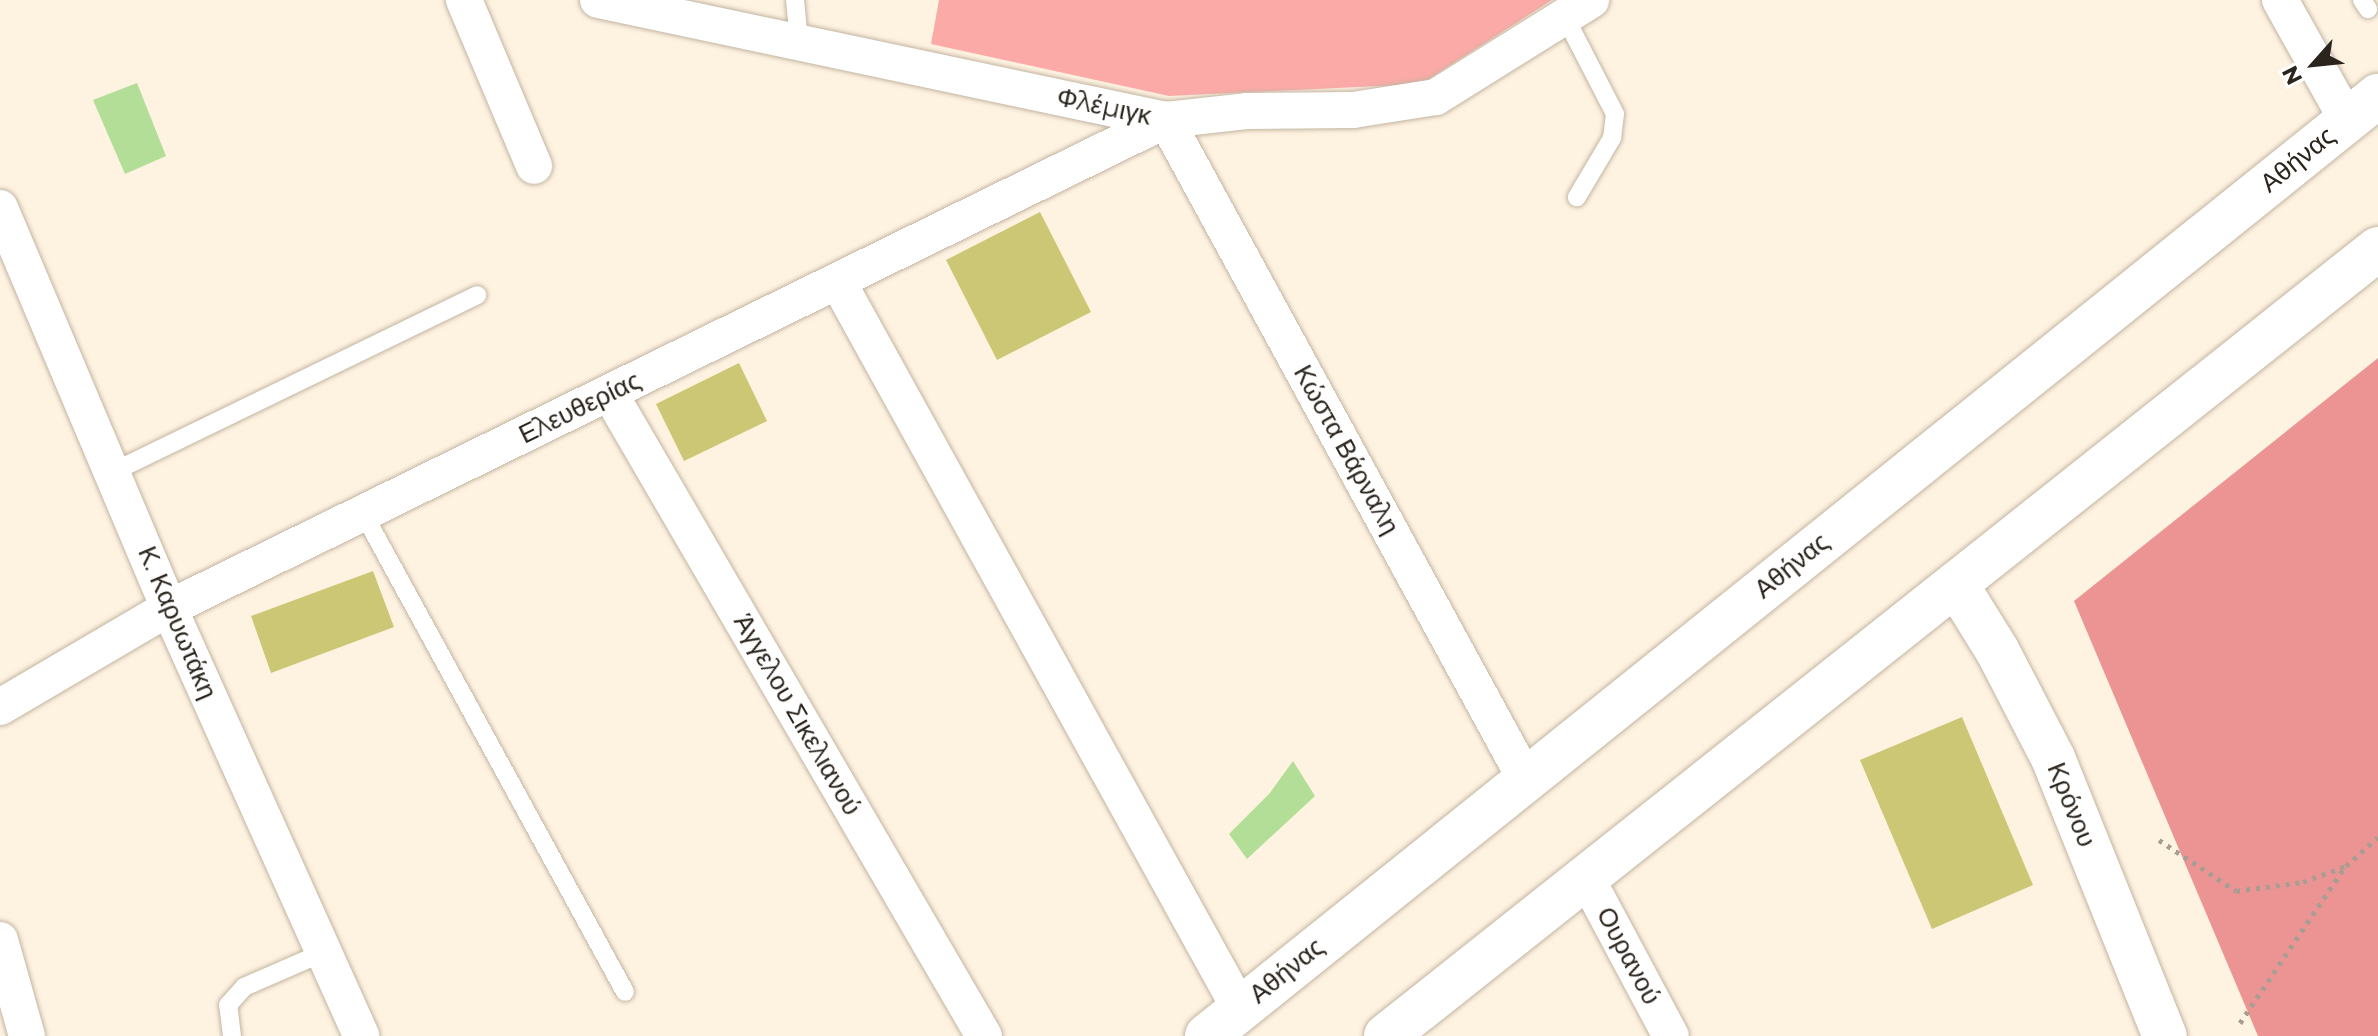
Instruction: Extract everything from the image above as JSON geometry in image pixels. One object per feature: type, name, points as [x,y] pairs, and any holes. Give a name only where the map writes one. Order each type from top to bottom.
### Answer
[{"type":"main road","name":"Αθήνας","points":[[1207,1036],[2363,108]]},
{"type":"main road","points":[[1386,1036],[2378,249]]},
{"type":"main road","name":"Κρόνου","points":[[1956,584],[1997,650],[2053,758],[2165,1036]]},
{"type":"street","points":[[464,0],[534,166]]},
{"type":"street","name":"Φλέμιγκ","points":[[598,0],[632,3],[1166,120],[1247,111],[1353,110],[1436,97],[1578,8]]},
{"type":"street","points":[[2280,0],[2363,108]]},
{"type":"street","name":"Ελευθερίας","points":[[0,707],[169,608],[1166,120]]},
{"type":"street","name":"Κώστα Βάρναλη","points":[[1166,120],[1526,780]]},
{"type":"street","name":"Κ. Καρυωτάκη","points":[[0,208],[169,608],[361,1036]]},
{"type":"street","points":[[838,282],[1240,1009]]},
{"type":"street","name":"Άγγελου Σικελιανού","points":[[610,394],[984,1036]]},
{"type":"street","name":"Ουρανού","points":[[1586,877],[1671,1036]]},
{"type":"street","points":[[0,940],[27,1036]]},
{"type":"lane","points":[[795,0],[799,41]]},
{"type":"lane","points":[[1577,197],[1612,138],[1615,114],[1578,8]]},
{"type":"lane","points":[[113,472],[477,295]]},
{"type":"lane","points":[[362,511],[625,992]]},
{"type":"lane","points":[[232,1036],[228,1005],[244,987],[324,952]]},
{"type":"path","points":[[2240,1023],[2346,866],[2378,837]]},
{"type":"path","points":[[2159,840],[2236,891],[2303,882],[2346,866]]},
{"type":"shaded area","points":[[939,0],[1552,0],[1421,84],[1169,96],[931,44]]},
{"type":"shaded area","points":[[137,83],[166,156],[125,174],[93,100]]},
{"type":"shaded area","points":[[2378,358],[2378,1036],[2258,1036],[2074,601]]},
{"type":"shaded area","points":[[1293,761],[1315,796],[1247,859],[1229,834],[1269,794]]},
{"type":"building","points":[[1040,212],[1091,312],[997,360],[946,260]]},
{"type":"building","points":[[739,363],[767,421],[684,461],[656,404]]},
{"type":"building","points":[[373,571],[394,627],[271,673],[251,616]]},
{"type":"building","points":[[1962,717],[2033,885],[1932,929],[1860,760]]}]
